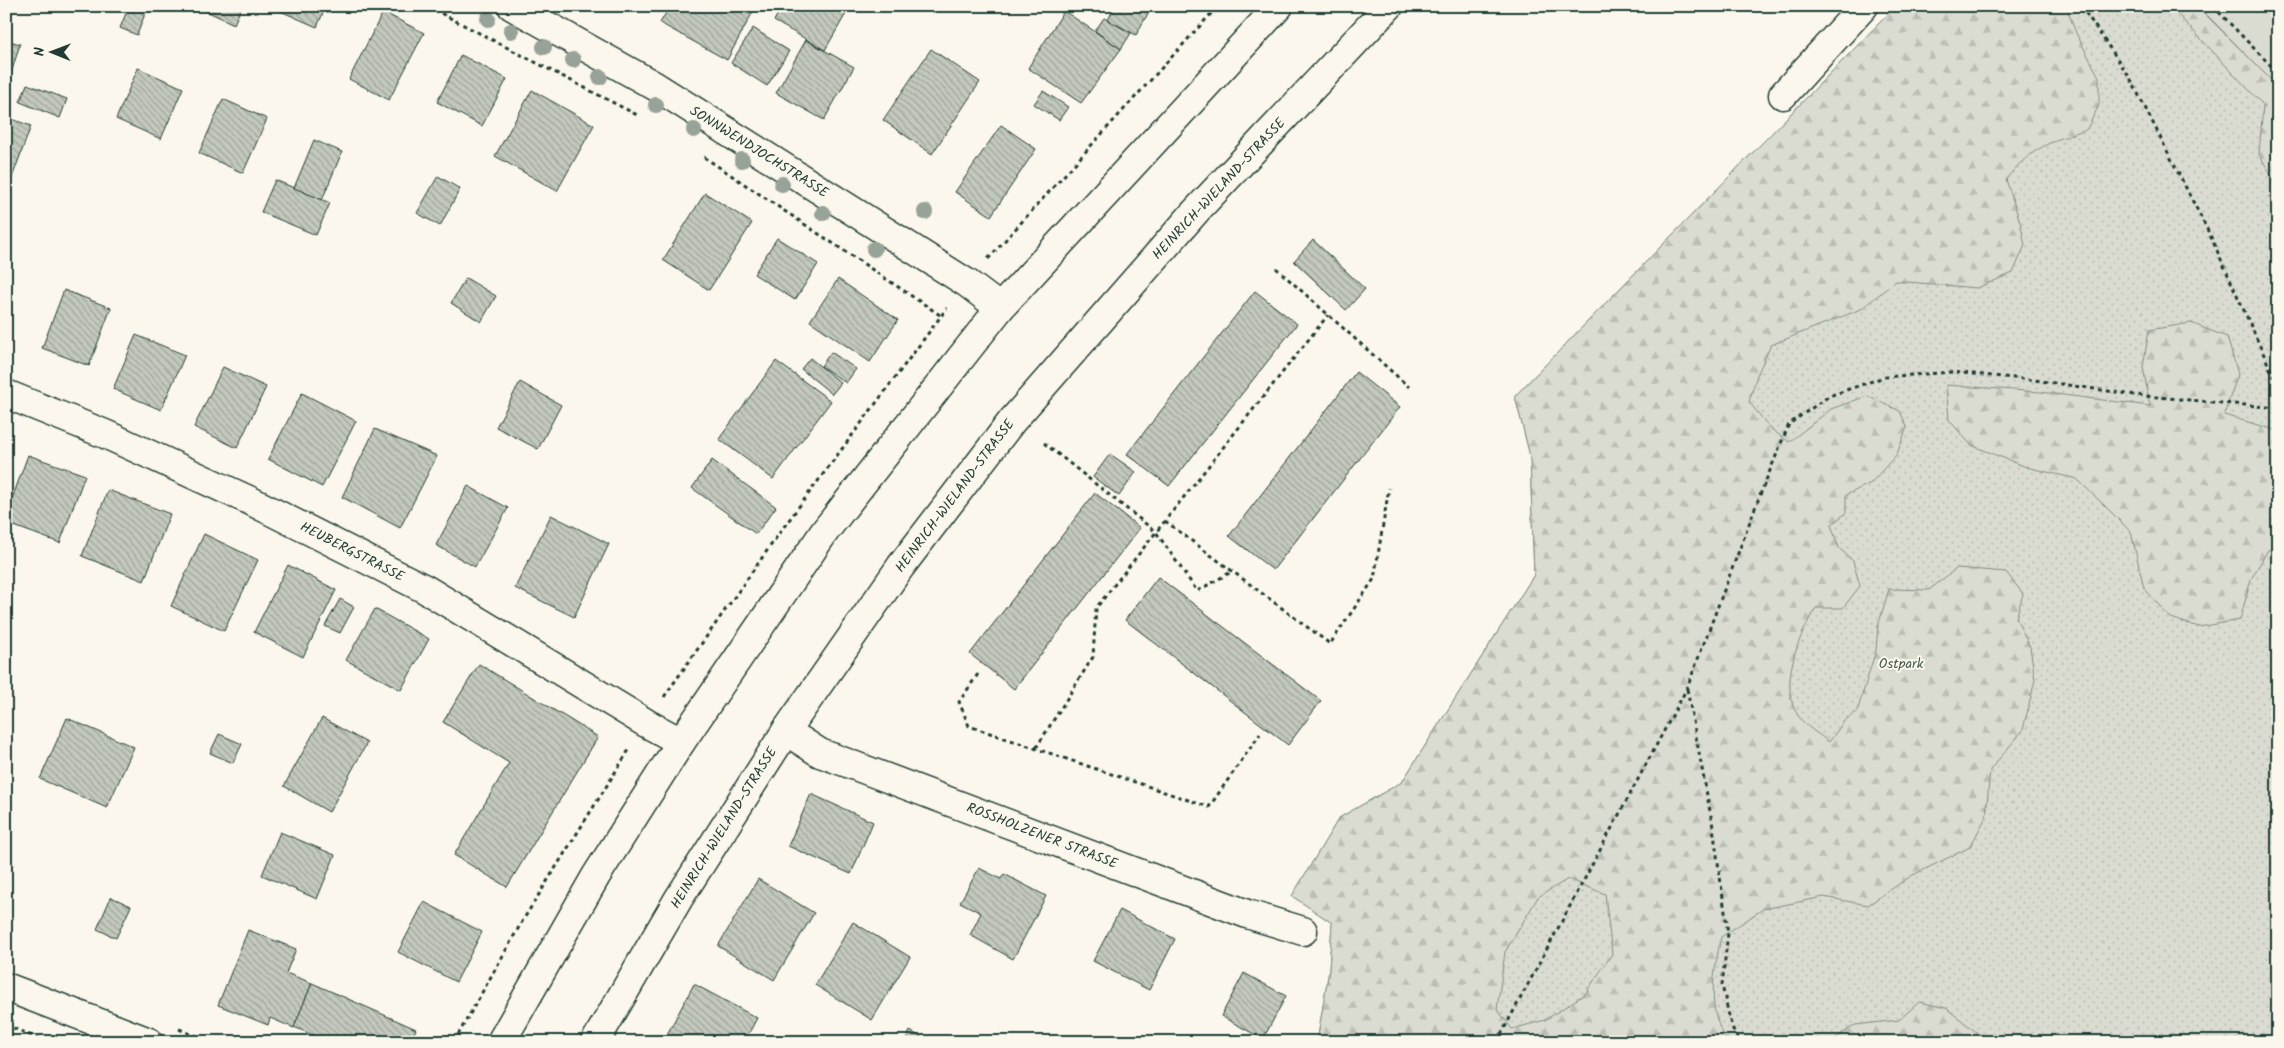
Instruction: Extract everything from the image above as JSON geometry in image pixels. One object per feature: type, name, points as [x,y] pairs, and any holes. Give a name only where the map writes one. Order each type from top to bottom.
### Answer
[{"type":"main road","name":"SONNWENDJOCHSTRASSE","points":[[512,6],[655,86],[967,284],[1000,308]]},
{"type":"main road","points":[[501,1042],[596,876],[681,742],[825,531],[1000,308],[1279,6]]},
{"type":"main road","name":"HEINRICH-WIELAND-STRASSE","points":[[595,1042],[679,898],[786,731],[901,566],[1012,421],[1196,212],[1389,6]]},
{"type":"main road","points":[[1783,95],[1864,6]]},
{"type":"main road","name":"HEUBERGSTRASSE","points":[[6,394],[105,434],[253,502],[425,589],[646,723],[681,742]]},
{"type":"main road","name":"ROSSHOLZENER STRASSE","points":[[786,731],[820,752],[834,758],[1247,914],[1303,930]]},
{"type":"main road","points":[[6,987],[149,1042]]},
{"type":"path","points":[[427,6],[645,119]]},
{"type":"path","points":[[2081,6],[2129,76],[2210,235],[2278,386]]},
{"type":"path","points":[[2213,6],[2276,71]]},
{"type":"path","points":[[703,157],[940,316]]},
{"type":"path","points":[[1276,268],[1409,387]]},
{"type":"path","points":[[1036,748],[1092,657],[1096,608],[1328,315]]},
{"type":"path","points":[[1497,1042],[1687,688],[1789,424],[1829,396],[1884,377],[1952,372],[2034,380],[2134,395],[2278,408]]},
{"type":"path","points":[[1044,443],[1156,532],[1198,592],[1233,571]]},
{"type":"path","points":[[1165,521],[1330,644],[1374,578],[1389,488]]},
{"type":"path","points":[[978,674],[959,702],[969,726],[1208,807],[1260,734]]},
{"type":"path","points":[[1687,688],[1713,827],[1728,933],[1722,985],[1731,1025],[1739,1042]]},
{"type":"path","points":[[6,1025],[48,1042]]},
{"type":"green space","name":"Ostpark","points":[[1896,6],[2197,6],[2278,87],[2278,1042],[1317,1042],[1329,970],[1332,923],[1292,896],[1339,818],[1402,782],[1534,575],[1530,456],[1515,396]]},
{"type":"green space","points":[[1896,6],[2066,6],[2076,33],[2099,77],[2099,105],[2087,129],[2042,147],[2015,168],[2006,179],[2020,222],[2025,245],[2013,273],[1977,288],[1896,281],[1861,309],[1771,345],[1757,375],[1749,402],[1771,429],[1789,442],[1831,409],[1867,396],[1900,411],[1907,427],[1897,454],[1871,483],[1846,495],[1846,513],[1831,525],[1839,548],[1853,561],[1860,586],[1843,608],[1816,608],[1803,632],[1797,646],[1790,677],[1793,705],[1802,721],[1829,742],[1845,720],[1857,712],[1876,650],[1878,626],[1889,589],[1929,590],[1957,568],[2006,572],[2023,594],[2016,618],[2030,647],[2035,680],[2023,730],[1990,770],[1986,817],[1970,847],[1911,876],[1868,905],[1824,897],[1763,909],[1721,937],[1713,991],[1716,1017],[1728,1042],[1317,1042],[1329,970],[1332,923],[1292,896],[1339,818],[1402,782],[1534,575],[1530,456],[1515,396]],"holes":[[[1568,879],[1605,894],[1612,954],[1585,994],[1545,1020],[1512,1029],[1497,1009],[1505,952],[1538,897]]]},
{"type":"green space","points":[[2170,6],[2197,6],[2278,87],[2278,187],[2259,154],[2263,105]]},
{"type":"green space","points":[[2198,6],[2278,6],[2278,87]]},
{"type":"green space","points":[[2191,323],[2227,337],[2238,374],[2224,415],[2275,430],[2278,434],[2278,547],[2268,550],[2251,579],[2240,620],[2199,627],[2170,618],[2144,588],[2131,532],[2077,479],[2026,467],[1971,445],[1949,420],[1946,385],[2040,392],[2150,406],[2143,367],[2149,330]]},
{"type":"green space","points":[[1919,1002],[1946,1008],[1989,1042],[1830,1042],[1855,1025],[1899,1020]]},
{"type":"building","points":[[129,6],[146,11],[137,35],[120,28]]},
{"type":"building","points":[[205,6],[242,6],[234,24],[204,10]]},
{"type":"building","points":[[269,6],[326,6],[317,27]]},
{"type":"building","points":[[670,6],[756,6],[727,60],[660,23]]},
{"type":"building","points":[[782,6],[837,6],[847,12],[825,50],[774,21]]},
{"type":"building","points":[[1115,6],[1148,6],[1151,8],[1136,35],[1108,20]]},
{"type":"building","points":[[1064,11],[1121,49],[1081,103],[1028,68]]},
{"type":"building","points":[[383,12],[424,33],[389,100],[349,79]]},
{"type":"building","points":[[1104,18],[1131,33],[1121,49],[1095,31]]},
{"type":"building","points":[[753,28],[789,51],[767,86],[731,63]]},
{"type":"building","points":[[6,40],[20,44],[8,83],[6,82]]},
{"type":"building","points":[[806,40],[854,67],[824,120],[776,93]]},
{"type":"building","points":[[931,49],[980,82],[932,154],[883,120]]},
{"type":"building","points":[[461,55],[507,79],[482,126],[437,102]]},
{"type":"building","points":[[138,68],[183,88],[161,139],[116,119]]},
{"type":"building","points":[[27,84],[67,99],[60,118],[20,102]]},
{"type":"building","points":[[532,90],[594,125],[557,191],[495,156]]},
{"type":"building","points":[[1043,91],[1068,107],[1059,120],[1034,104]]},
{"type":"building","points":[[223,99],[267,119],[243,173],[199,153]]},
{"type":"building","points":[[6,117],[31,126],[6,194]]},
{"type":"building","points":[[1001,125],[1036,149],[991,216],[955,192]]},
{"type":"building","points":[[314,140],[342,152],[322,200],[294,188]]},
{"type":"building","points":[[438,176],[460,189],[440,226],[417,213]]},
{"type":"building","points":[[275,180],[330,203],[316,235],[261,212]]},
{"type":"building","points":[[705,193],[752,223],[709,290],[663,260]]},
{"type":"building","points":[[777,238],[818,264],[795,300],[754,274]]},
{"type":"building","points":[[1313,240],[1365,289],[1346,310],[1294,261]]},
{"type":"building","points":[[466,278],[496,296],[481,322],[451,303]]},
{"type":"building","points":[[838,279],[898,320],[870,362],[810,321]]},
{"type":"building","points":[[64,290],[111,308],[89,366],[42,348]]},
{"type":"building","points":[[1255,291],[1297,324],[1169,486],[1127,454]]},
{"type":"building","points":[[136,335],[185,355],[161,410],[113,389]]},
{"type":"building","points":[[831,352],[856,369],[846,383],[821,366]]},
{"type":"building","points":[[810,358],[841,383],[832,394],[801,369]]},
{"type":"building","points":[[776,361],[831,401],[773,479],[719,439]]},
{"type":"building","points":[[223,367],[266,387],[237,448],[194,427]]},
{"type":"building","points":[[1356,372],[1400,407],[1273,570],[1229,536]]},
{"type":"building","points":[[520,382],[561,405],[538,449],[496,427]]},
{"type":"building","points":[[302,393],[356,421],[322,487],[268,459]]},
{"type":"building","points":[[375,429],[437,456],[400,528],[342,497]]},
{"type":"building","points":[[1110,454],[1136,472],[1119,496],[1093,477]]},
{"type":"building","points":[[28,455],[85,475],[60,543],[6,523],[6,515]]},
{"type":"building","points":[[712,460],[776,507],[756,534],[692,488]]},
{"type":"building","points":[[468,486],[508,508],[475,567],[436,545]]},
{"type":"building","points":[[108,490],[170,514],[144,581],[82,556]]},
{"type":"building","points":[[1095,493],[1140,528],[1014,689],[970,654]]},
{"type":"building","points":[[551,515],[609,544],[574,617],[515,588]]},
{"type":"building","points":[[204,534],[258,560],[224,631],[171,606]]},
{"type":"building","points":[[288,565],[336,590],[303,657],[254,632]]},
{"type":"building","points":[[1158,577],[1321,701],[1288,745],[1125,620]]},
{"type":"building","points":[[340,599],[354,607],[340,633],[325,626]]},
{"type":"building","points":[[375,609],[429,639],[401,690],[346,660]]},
{"type":"building","points":[[479,664],[598,737],[507,887],[454,855],[509,763],[443,722]]},
{"type":"building","points":[[67,718],[134,747],[107,808],[40,779]]},
{"type":"building","points":[[322,718],[367,743],[329,812],[284,786]]},
{"type":"building","points":[[219,734],[242,744],[233,763],[210,753]]},
{"type":"building","points":[[811,794],[873,822],[851,874],[788,846]]},
{"type":"building","points":[[280,832],[335,855],[317,899],[262,875]]},
{"type":"building","points":[[979,868],[1001,879],[1004,874],[1046,896],[1013,959],[970,935],[981,913],[960,902]]},
{"type":"building","points":[[758,879],[814,913],[774,980],[718,946]]},
{"type":"building","points":[[111,897],[131,906],[116,938],[97,929]]},
{"type":"building","points":[[424,902],[482,932],[456,982],[398,952]]},
{"type":"building","points":[[1120,910],[1175,939],[1149,990],[1093,961]]},
{"type":"building","points":[[853,922],[910,957],[872,1020],[815,985]]},
{"type":"building","points":[[248,930],[296,949],[286,973],[312,983],[294,1028],[270,1018],[268,1025],[218,1005]]},
{"type":"building","points":[[1244,973],[1286,996],[1263,1039],[1221,1016]]},
{"type":"building","points":[[312,983],[416,1029],[410,1042],[329,1042],[294,1027]]},
{"type":"building","points":[[694,984],[757,1018],[744,1042],[663,1042]]},
{"type":"building","points":[[910,1031],[930,1042],[905,1042]]}]
